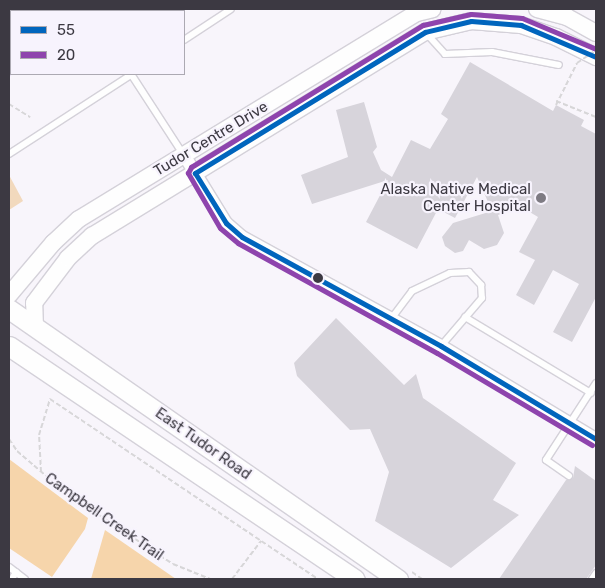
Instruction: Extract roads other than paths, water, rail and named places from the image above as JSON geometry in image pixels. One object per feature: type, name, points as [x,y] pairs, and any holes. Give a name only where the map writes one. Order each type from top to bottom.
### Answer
[{"type":"main road","name":"East Tudor Road","points":[[9,309],[398,579]]},
{"type":"main road","name":"East Tudor Road","points":[[9,346],[355,579]]},
{"type":"street","points":[[537,9],[567,18],[596,33]]},
{"type":"street","points":[[422,10],[425,32]]},
{"type":"street","name":"Tudor Centre Drive","points":[[9,294],[53,243],[79,219],[422,10]]},
{"type":"street","name":"Tudor Centre Drive","points":[[35,327],[34,303],[68,258],[92,236],[425,32],[471,21],[521,25],[556,37],[593,62]]},
{"type":"street","points":[[184,156],[226,223],[242,237],[441,346],[596,439]]},
{"type":"lane","points":[[185,39],[231,9]]},
{"type":"lane","points":[[425,32],[445,54],[492,52],[559,65]]},
{"type":"lane","points":[[9,154],[129,75]]},
{"type":"lane","points":[[132,75],[184,156]]},
{"type":"lane","points":[[391,319],[412,291],[450,273],[469,272],[481,285],[482,298],[441,346]]},
{"type":"lane","points":[[465,318],[591,393]]},
{"type":"lane","points":[[569,476],[546,460],[572,424],[596,383]]},
{"type":"lane","points":[[9,567],[25,579]]},
{"type":"lane","points":[[12,579],[16,572]]},
{"type":"lane","points":[[592,579],[596,573]]},
{"type":"place","name":"Alaska Native Medical Center Hospital","points":[[541,198]]}]
